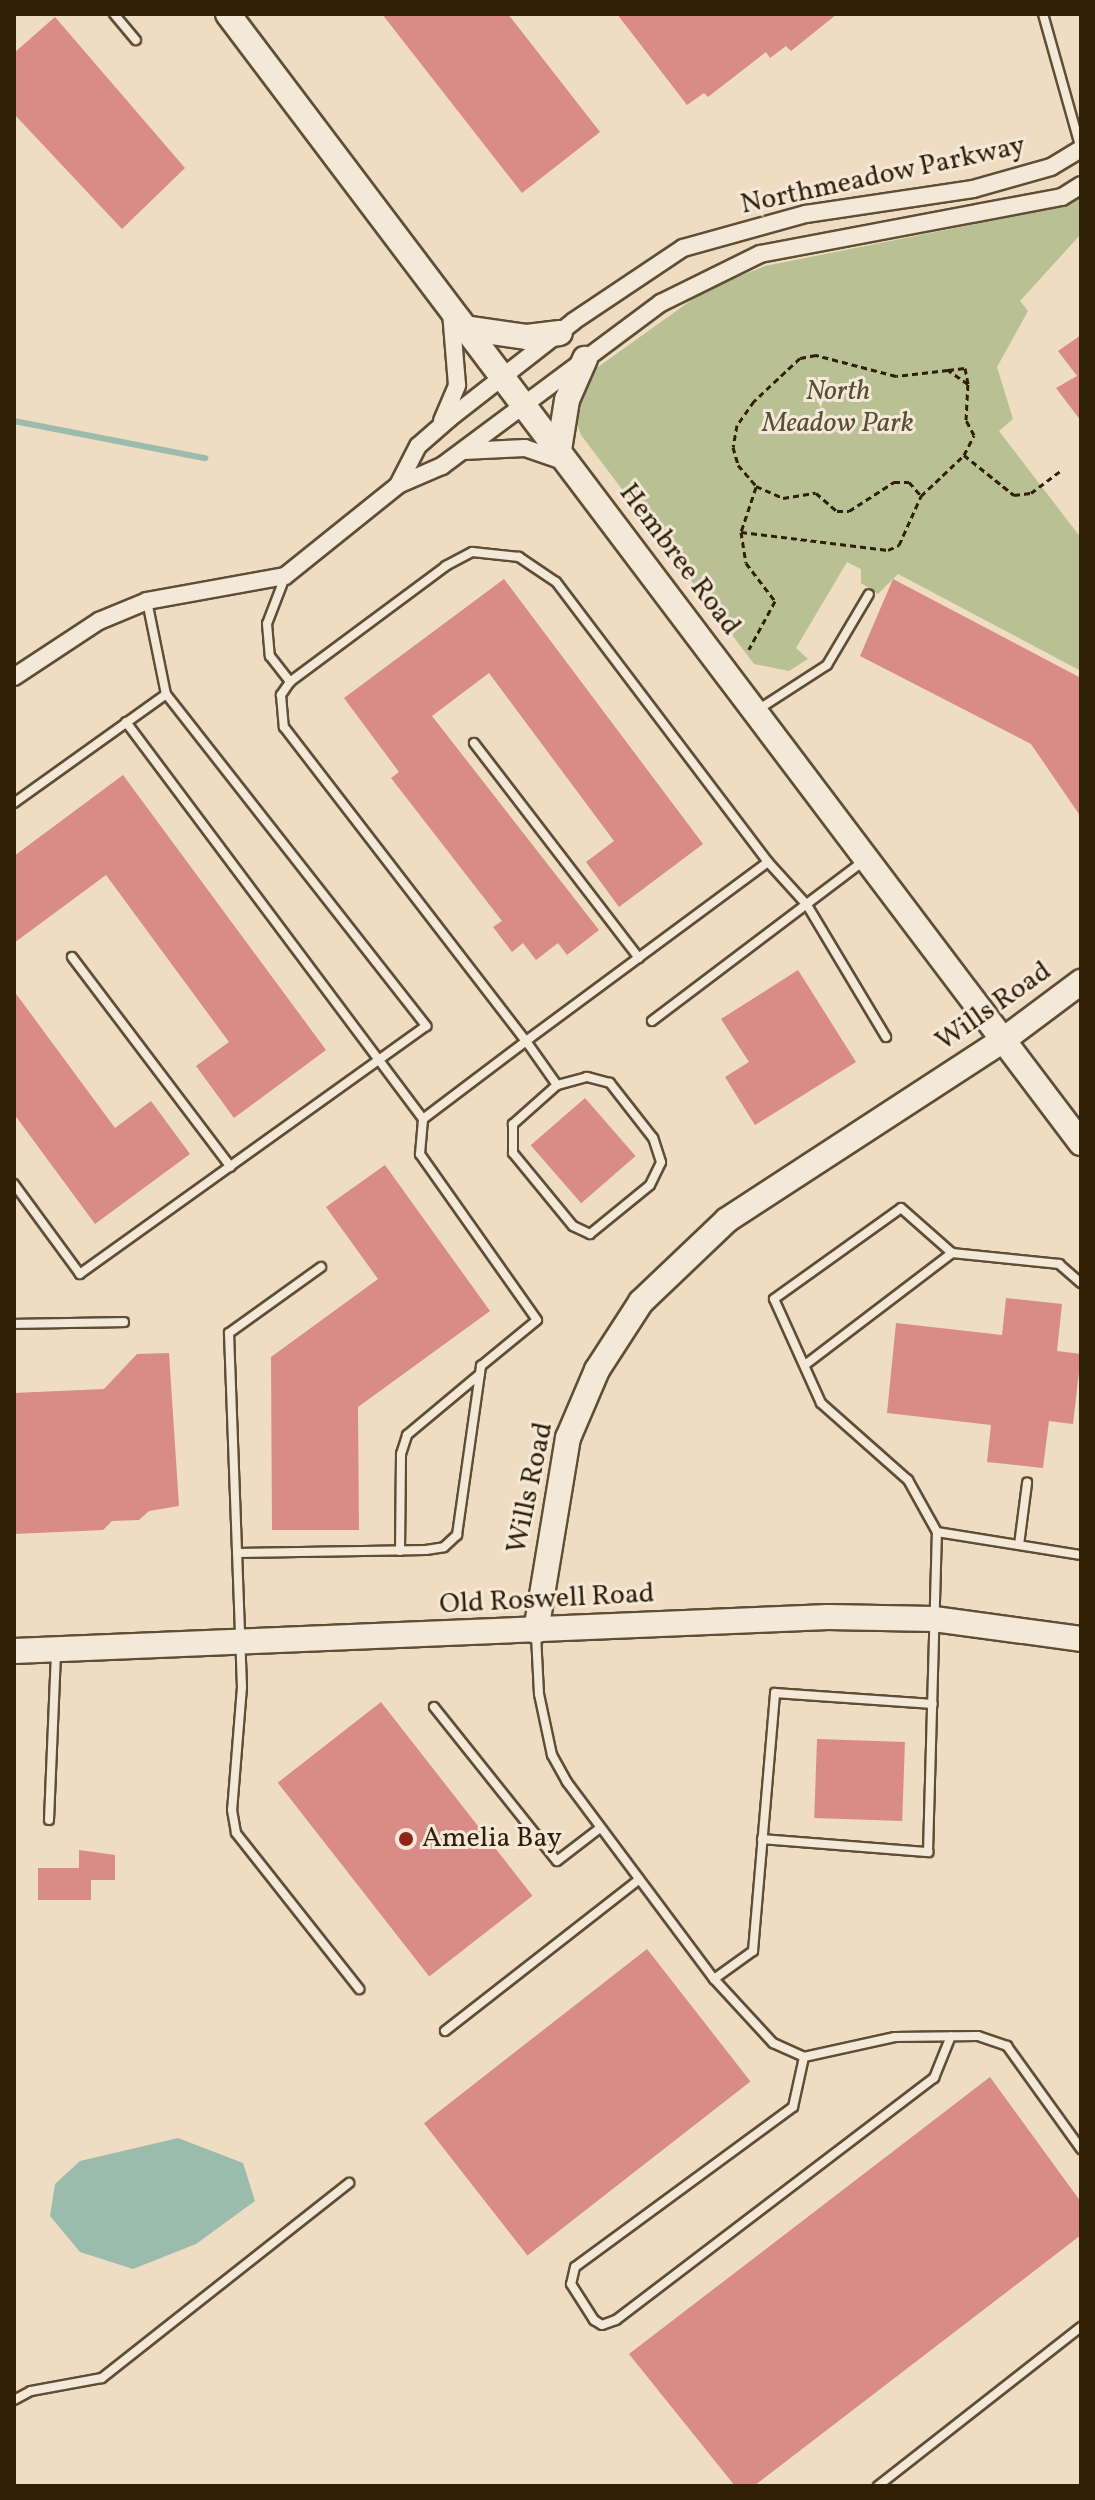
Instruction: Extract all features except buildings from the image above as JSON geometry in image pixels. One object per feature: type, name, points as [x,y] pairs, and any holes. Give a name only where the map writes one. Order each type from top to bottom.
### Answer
[{"type":"street","name":"Hembree Road","points":[[228,14],[1081,1143]]},
{"type":"street","name":"Northmeadow Parkway","points":[[398,485],[418,446],[440,427],[560,333],[683,248],[806,214],[973,189],[1051,167],[1081,149]]},
{"type":"street","name":"Northmeadow Parkway","points":[[14,677],[99,621],[147,601],[285,576],[398,485],[462,451],[661,303],[760,254],[1062,197],[1081,185]]},
{"type":"street","points":[[440,427],[457,385],[450,307]]},
{"type":"street","points":[[465,328],[527,337],[560,333]]},
{"type":"street","points":[[462,451],[525,448],[563,457],[567,400],[585,359]]},
{"type":"street","name":"Wills Road","points":[[536,1631],[552,1503],[568,1438],[597,1370],[641,1302],[727,1220],[1002,1041],[1081,982]]},
{"type":"street","name":"Old Roswell Road","points":[[14,1651],[240,1645],[828,1617],[934,1619],[1081,1637]]},
{"type":"lane","points":[[114,14],[136,40]]},
{"type":"lane","points":[[1043,14],[1081,149]]},
{"type":"lane","points":[[557,1085],[284,727],[281,695],[290,682],[446,566],[472,552],[519,557],[556,582],[768,862],[807,905],[886,1037]]},
{"type":"lane","points":[[285,576],[267,624],[270,656],[290,682]]},
{"type":"lane","points":[[755,712],[827,665],[869,594]]},
{"type":"lane","points":[[14,1184],[80,1274],[426,1026],[166,694],[147,601]]},
{"type":"lane","points":[[14,803],[166,694]]},
{"type":"lane","points":[[126,722],[423,1119],[420,1154],[537,1320],[481,1366],[457,1535],[444,1547],[400,1551],[237,1553]]},
{"type":"lane","points":[[474,743],[639,958]]},
{"type":"lane","points":[[652,1021],[866,859]]},
{"type":"lane","points":[[423,1119],[768,862]]},
{"type":"lane","points":[[72,957],[231,1167]]},
{"type":"lane","points":[[587,1077],[610,1083],[653,1138],[661,1162],[650,1185],[590,1234],[573,1226],[513,1153],[513,1124],[557,1085],[587,1077]]},
{"type":"lane","points":[[762,1839],[928,1852],[937,1532],[908,1480],[821,1403],[774,1299],[901,1208],[952,1253],[1059,1264],[1081,1283]]},
{"type":"lane","points":[[805,1365],[952,1253]]},
{"type":"lane","points":[[321,1267],[229,1333],[240,1645],[236,1833],[359,1989]]},
{"type":"lane","points":[[14,1324],[124,1322]]},
{"type":"lane","points":[[400,1551],[401,1454],[407,1435],[480,1374]]},
{"type":"lane","points":[[1019,1545],[1027,1483]]},
{"type":"lane","points":[[937,1532],[1081,1555]]},
{"type":"lane","name":"Wills Road","points":[[536,1631],[539,1694],[552,1755],[637,1881],[714,1979],[773,2043],[804,2057]]},
{"type":"lane","points":[[49,1820],[56,1650]]},
{"type":"lane","points":[[714,1979],[753,1951],[775,1693],[933,1704]]},
{"type":"lane","points":[[434,1707],[557,1861],[600,1828]]},
{"type":"lane","points":[[445,2031],[637,1881]]},
{"type":"lane","points":[[951,2036],[934,2078],[616,2320],[602,2325],[594,2320],[571,2284],[575,2267],[793,2107],[804,2057],[895,2037],[951,2036],[1007,2046],[1081,2149]]},
{"type":"lane","points":[[14,2400],[31,2391],[102,2378],[349,2183]]},
{"type":"lane","points":[[878,2486],[1081,2327]]},
{"type":"path","points":[[741,532],[888,550],[899,545],[921,496],[964,455],[974,435],[966,420],[968,384],[965,368],[896,376],[816,355],[800,358],[737,425],[738,465],[756,486],[783,498],[816,493],[837,511],[849,511],[894,482],[909,482],[921,496]]},
{"type":"path","points":[[948,370],[968,384]]},
{"type":"path","points":[[964,455],[1014,495],[1031,493],[1060,471]]},
{"type":"path","points":[[749,649],[775,601],[746,563],[741,532],[756,486]]},
{"type":"green space","name":"North Meadow Park","points":[[1081,196],[1081,234],[1020,301],[1028,311],[997,367],[1013,419],[999,431],[1081,538],[1081,671],[898,574],[878,594],[861,583],[861,569],[847,562],[796,648],[808,659],[789,671],[754,664],[581,435],[574,416],[584,377],[707,289],[765,266],[1050,209]]},
{"type":"shaded area","points":[[178,2138],[243,2163],[255,2201],[196,2244],[133,2269],[80,2252],[50,2216],[55,2184],[80,2161]]},
{"type":"waterway","points":[[14,421],[205,458]]},
{"type":"place","name":"Amelia Bay","points":[[406,1839]]}]
